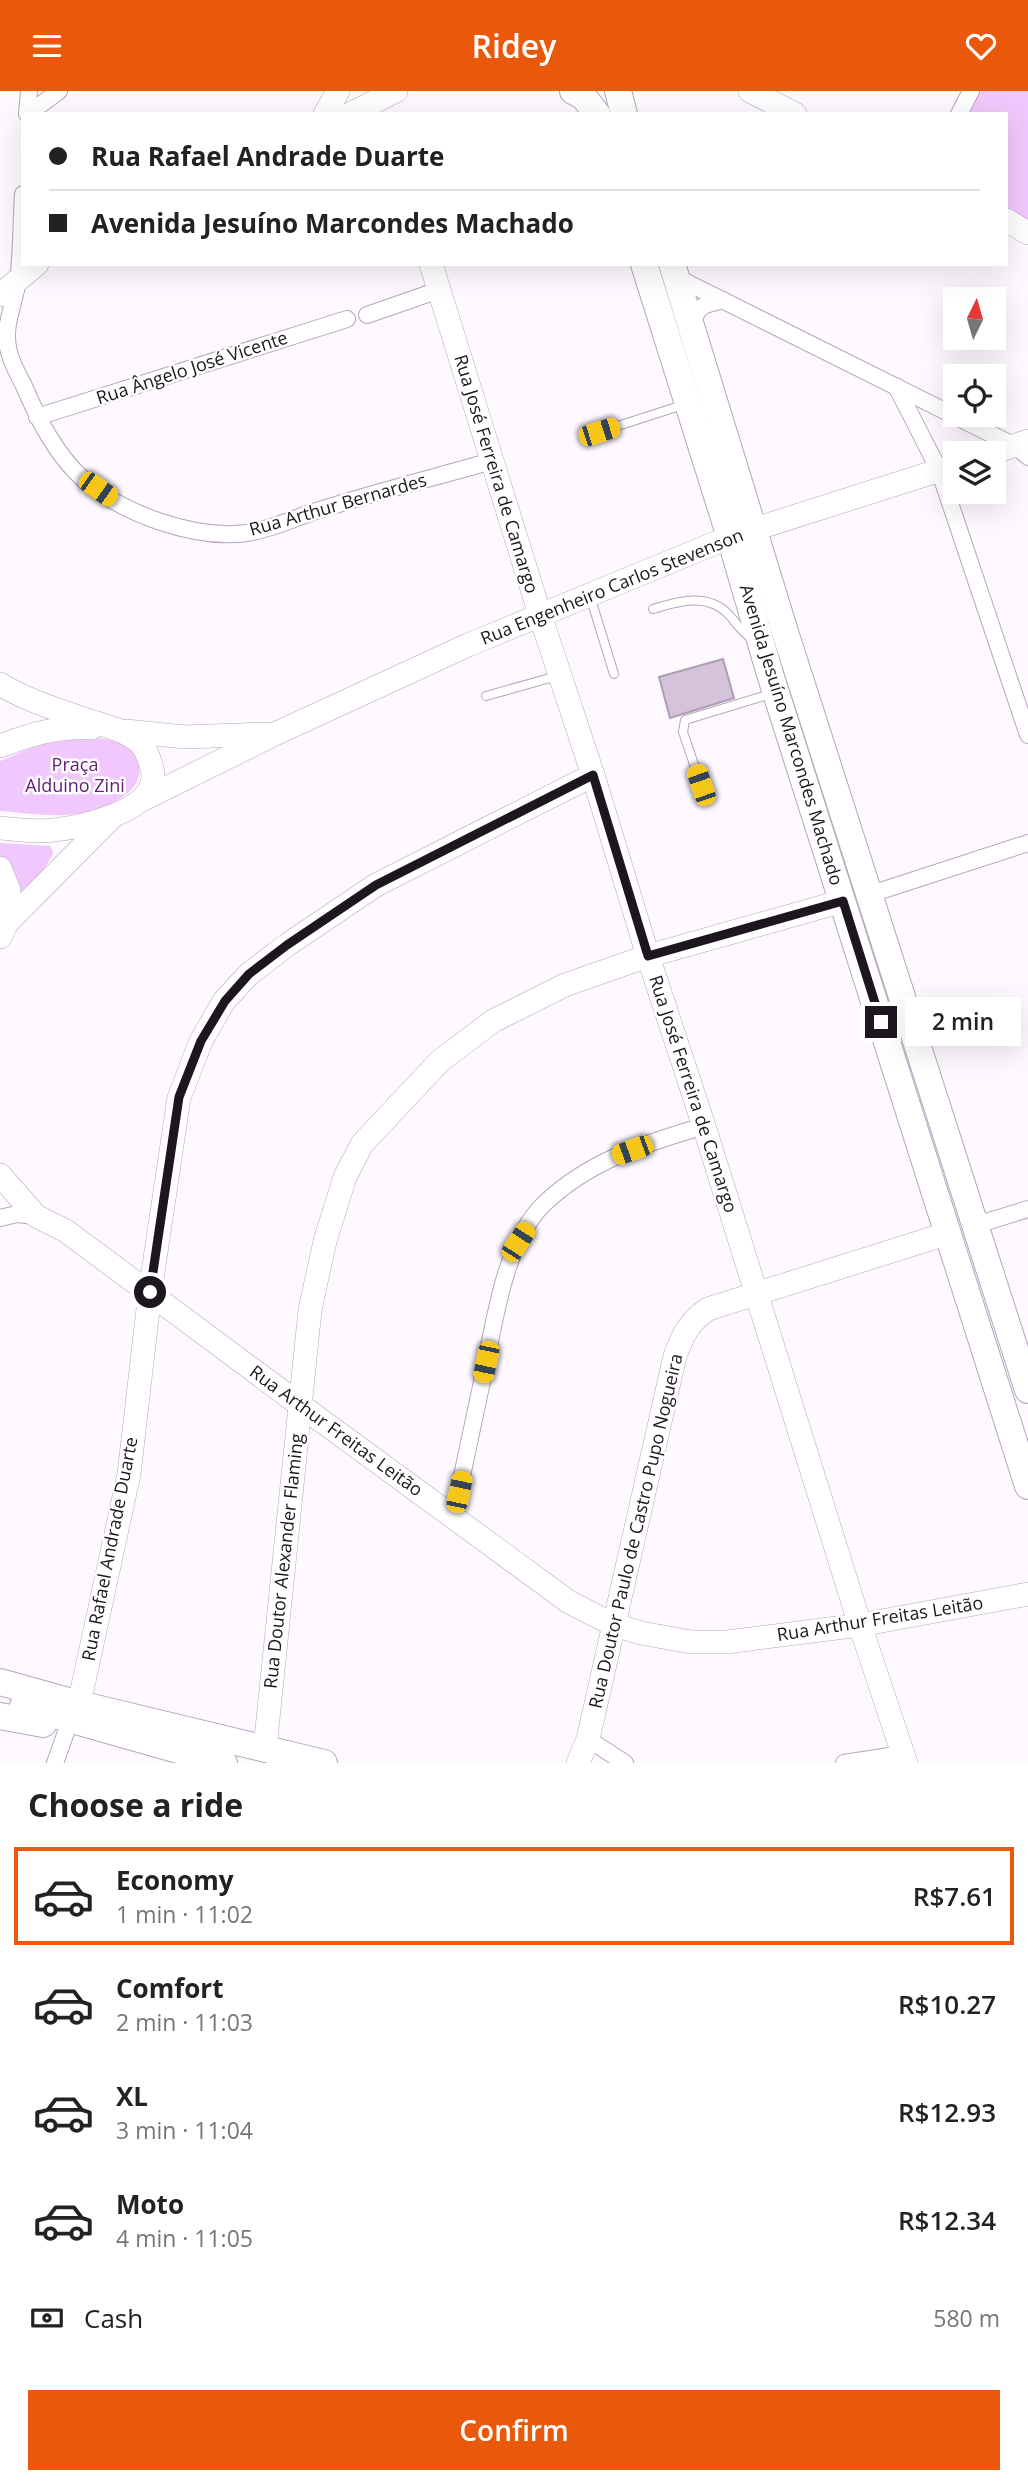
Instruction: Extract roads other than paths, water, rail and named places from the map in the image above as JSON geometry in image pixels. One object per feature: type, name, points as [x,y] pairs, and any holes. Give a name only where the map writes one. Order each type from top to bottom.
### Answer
[{"type":"main road","points":[[573,91],[583,96],[595,112]]},
{"type":"main road","points":[[618,91],[623,112]]},
{"type":"main road","name":"Avenida Jesuíno Marcondes Machado","points":[[646,266],[719,415],[786,635],[1028,1390]]},
{"type":"main road","name":"Avenida Jesuíno Marcondes Machado","points":[[674,270],[691,414],[760,643],[881,1022],[949,1233],[1021,1439],[1028,1486]]},
{"type":"main road","points":[[691,414],[719,415]]},
{"type":"main road","points":[[760,643],[786,635]]},
{"type":"main road","points":[[791,740],[818,731]]},
{"type":"main road","points":[[881,1022],[908,1012]]},
{"type":"main road","points":[[906,1099],[932,1088]]},
{"type":"main road","points":[[0,1670],[54,1687],[72,1712]]},
{"type":"main road","points":[[0,1682],[72,1712],[224,1763]]},
{"type":"main road","points":[[0,1699],[265,1748],[324,1763]]},
{"type":"main road","points":[[0,1716],[43,1724],[72,1712]]},
{"type":"street","points":[[28,112],[29,91]]},
{"type":"street","points":[[31,112],[59,91]]},
{"type":"street","points":[[326,112],[338,91]]},
{"type":"street","points":[[750,91],[791,112]]},
{"type":"street","points":[[960,112],[971,91]]},
{"type":"street","points":[[354,112],[385,99]]},
{"type":"street","name":"Rua Arthur Bernardes","points":[[21,207],[9,288],[4,347],[37,417],[57,448],[83,479],[140,515],[211,533],[244,533],[278,527],[310,513],[492,461]]},
{"type":"street","points":[[1008,221],[1028,233]]},
{"type":"street","points":[[9,288],[35,266]]},
{"type":"street","name":"Rua José Ferreira de Camargo","points":[[432,266],[904,1758]]},
{"type":"street","points":[[674,270],[723,300],[1024,448]]},
{"type":"street","points":[[367,315],[439,290]]},
{"type":"street","points":[[680,334],[697,311],[705,305],[723,300]]},
{"type":"street","name":"Rua Ângelo José Vicente","points":[[37,417],[347,319]]},
{"type":"street","points":[[896,386],[943,462]]},
{"type":"street","points":[[1006,451],[1024,448]]},
{"type":"street","name":"Rua Engenheiro Carlos Stevenson","points":[[112,817],[277,733],[468,645],[730,537],[943,469]]},
{"type":"street","points":[[958,504],[1028,735]]},
{"type":"street","points":[[0,684],[19,696],[120,730],[141,743],[153,772],[153,787],[144,799]]},
{"type":"street","points":[[0,746],[25,736],[64,727],[120,730]]},
{"type":"street","name":"Rua Engenheiro Carlos Stevenson","points":[[120,730],[185,737],[277,733]]},
{"type":"street","name":"Rua Rafael Andrade Duarte","points":[[72,1712],[129,1474],[150,1292],[179,1097],[201,1041],[225,1001],[249,974],[287,945],[376,885],[593,775]]},
{"type":"street","points":[[0,828],[55,830],[112,817]]},
{"type":"street","points":[[3,930],[112,817]]},
{"type":"street","points":[[871,894],[1028,843]]},
{"type":"street","points":[[0,868],[9,890],[3,930]]},
{"type":"street","name":"Rua Doutor Alexander Flaming","points":[[265,1748],[310,1310],[324,1241],[345,1177],[362,1144],[440,1061],[493,1021],[565,985],[648,956],[843,901]]},
{"type":"street","points":[[453,1518],[503,1285],[518,1242],[542,1206],[570,1182],[611,1157],[704,1126]]},
{"type":"street","name":"Rua Arthur Freitas Leitão","points":[[0,1175],[36,1216],[66,1231],[569,1602],[612,1625],[691,1642],[741,1641],[860,1625],[1028,1594]]},
{"type":"street","points":[[976,1225],[1028,1209]]},
{"type":"street","points":[[0,1218],[17,1214],[36,1216]]},
{"type":"street","name":"Rua Doutor Paulo de Castro Pupo Nogueira","points":[[578,1763],[588,1739],[612,1625],[681,1338],[694,1319],[708,1309],[949,1233]]},
{"type":"street","points":[[55,1763],[72,1712]]},
{"type":"street","points":[[588,1739],[625,1763]]},
{"type":"street","points":[[844,1763],[904,1758]]},
{"type":"lane","points":[[599,432],[691,414]]},
{"type":"lane","points":[[590,596],[614,674]]},
{"type":"lane","points":[[653,609],[683,600],[695,599],[710,603],[729,615],[738,627],[760,643]]},
{"type":"lane","points":[[486,695],[560,675]]},
{"type":"lane","points":[[701,785],[683,732],[685,720],[776,693]]},
{"type":"park label","name":"Praça Alduino Zini","points":[[75,776]]}]
